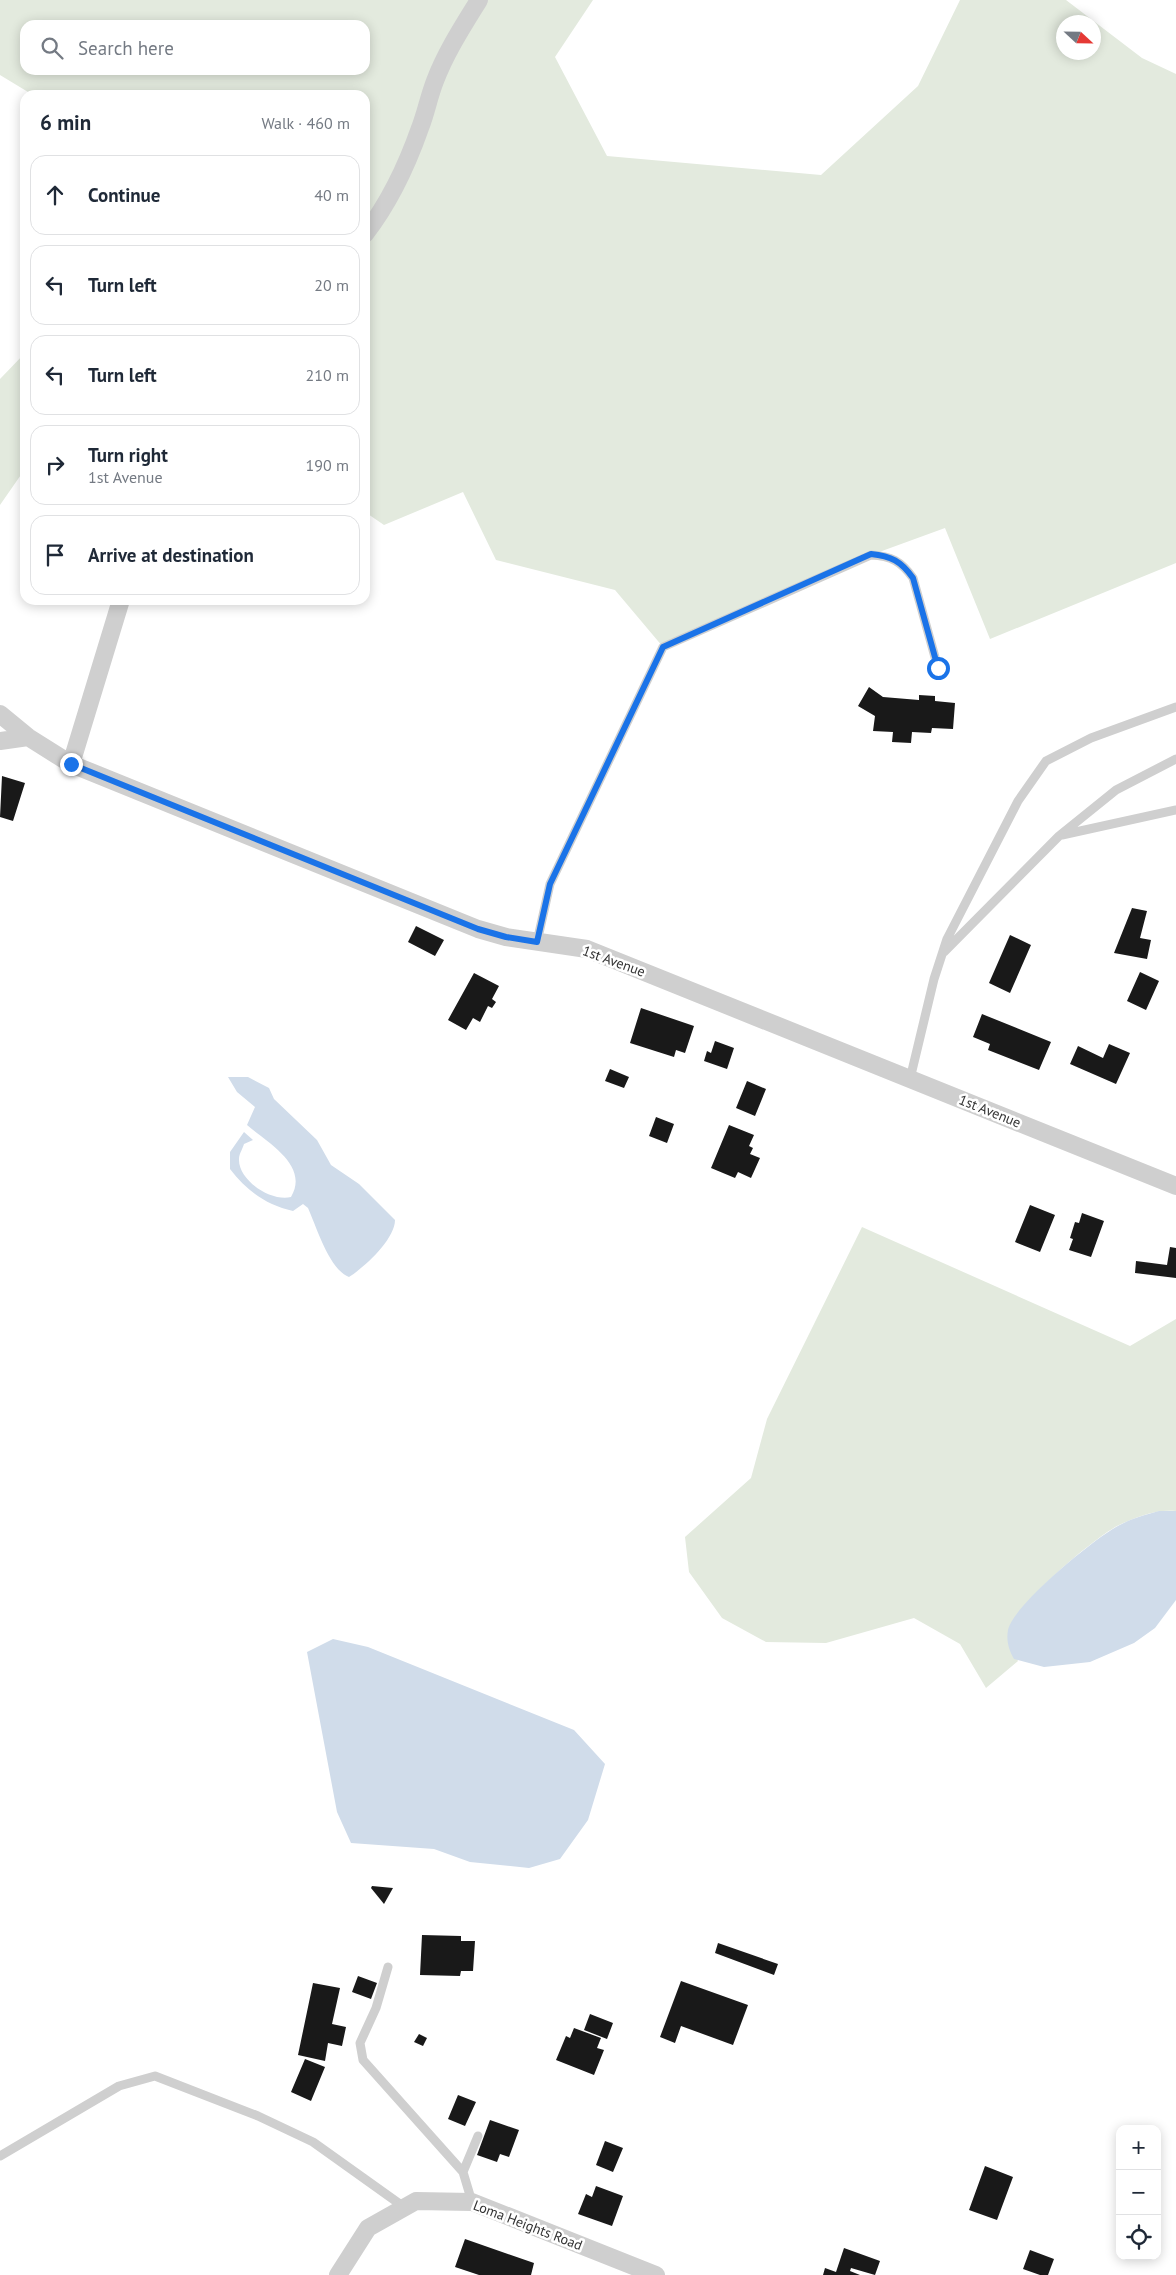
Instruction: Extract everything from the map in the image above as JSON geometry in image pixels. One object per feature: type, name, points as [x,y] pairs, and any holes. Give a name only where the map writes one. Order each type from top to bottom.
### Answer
[{"type":"street","points":[[370,227],[395,184],[420,129],[434,81],[447,52],[479,0]]},
{"type":"street","points":[[71,764],[119,605]]},
{"type":"street","name":"1st Avenue","points":[[0,714],[28,737],[71,764],[478,929],[506,937],[587,949],[1176,1186]]},
{"type":"street","points":[[0,741],[28,737]]},
{"type":"street","name":"Loma Heights Road","points":[[338,2275],[368,2228],[416,2201],[472,2202],[656,2275]]},
{"type":"lane","points":[[537,942],[550,884],[663,647],[871,554],[890,556],[904,566],[913,578],[938,668]]},
{"type":"lane","points":[[910,1079],[947,939],[1018,801],[1046,761],[1091,738],[1176,707]]},
{"type":"lane","points":[[942,954],[1059,836],[1116,790],[1176,758]]},
{"type":"lane","points":[[1059,836],[1176,810]]},
{"type":"lane","points":[[388,1967],[376,2008],[360,2043],[360,2053],[369,2068],[463,2172],[472,2202]]},
{"type":"lane","points":[[0,2156],[120,2086],[156,2076],[258,2116],[312,2142],[404,2207]]},
{"type":"lane","points":[[463,2172],[478,2136]]},
{"type":"shaded area","points":[[0,0],[593,0],[555,57],[607,156],[821,175],[918,86],[960,0],[1066,0],[1086,15],[1056,15],[1056,60],[1101,60],[1101,27],[1142,58],[1176,74],[1176,563],[990,639],[945,528],[871,555],[663,647],[615,590],[496,560],[463,492],[384,525],[370,515],[370,90],[25,90],[0,75]]},
{"type":"shaded area","points":[[20,358],[20,476],[0,505],[0,379]]},
{"type":"shaded area","points":[[862,1227],[1130,1346],[1176,1319],[1176,1511],[1153,1512],[1117,1526],[1089,1545],[1052,1577],[1021,1612],[1012,1627],[1009,1640],[1018,1661],[986,1688],[960,1644],[914,1618],[826,1643],[766,1642],[722,1618],[689,1572],[685,1537],[751,1478],[767,1419]]},
{"type":"water","points":[[228,1077],[248,1077],[269,1088],[274,1099],[317,1140],[331,1165],[359,1184],[395,1220],[394,1227],[385,1244],[371,1260],[349,1277],[335,1266],[308,1208],[303,1204],[293,1211],[266,1201],[243,1184],[230,1169],[230,1152],[244,1132],[253,1140],[244,1144],[240,1155],[240,1167],[244,1174],[250,1182],[265,1193],[283,1198],[291,1197],[295,1185],[295,1175],[290,1165],[283,1155],[247,1125],[255,1107],[237,1092]]},
{"type":"water","points":[[1159,1511],[1176,1511],[1176,1600],[1155,1628],[1134,1643],[1090,1662],[1044,1667],[1014,1659],[1008,1645],[1008,1630],[1013,1619],[1038,1590],[1105,1534],[1127,1522]]},
{"type":"water","points":[[333,1639],[368,1647],[574,1730],[605,1764],[588,1820],[560,1859],[529,1868],[470,1862],[434,1849],[351,1843],[337,1812],[307,1652]]},
{"type":"building","points":[[869,687],[883,697],[919,700],[919,695],[935,696],[935,701],[955,703],[953,729],[932,728],[931,733],[912,732],[911,743],[892,742],[893,732],[873,731],[875,716],[858,706]]},
{"type":"building","points":[[2,776],[25,783],[13,821],[0,817]]},
{"type":"building","points":[[1132,908],[1147,911],[1140,938],[1151,940],[1147,959],[1114,953]]},
{"type":"building","points":[[416,926],[444,940],[435,956],[408,942]]},
{"type":"building","points":[[1010,935],[1031,945],[1010,993],[989,983]]},
{"type":"building","points":[[1140,972],[1159,981],[1146,1010],[1127,1001]]},
{"type":"building","points":[[474,973],[499,986],[492,999],[496,1002],[492,1008],[488,1006],[480,1022],[473,1018],[466,1030],[448,1020]]},
{"type":"building","points":[[641,1008],[694,1026],[685,1053],[676,1050],[674,1057],[630,1043]]},
{"type":"building","points":[[982,1014],[1051,1042],[1039,1070],[988,1050],[990,1044],[973,1037]]},
{"type":"building","points":[[715,1041],[734,1048],[727,1069],[704,1061],[707,1051],[711,1053]]},
{"type":"building","points":[[1109,1044],[1130,1053],[1116,1084],[1070,1064],[1078,1046],[1103,1058]]},
{"type":"building","points":[[610,1069],[629,1077],[624,1088],[605,1081]]},
{"type":"building","points":[[747,1081],[766,1089],[755,1116],[736,1108]]},
{"type":"building","points":[[656,1117],[674,1124],[667,1143],[649,1136]]},
{"type":"building","points":[[729,1125],[754,1135],[749,1146],[753,1148],[750,1154],[760,1158],[751,1178],[738,1172],[735,1178],[711,1168]]},
{"type":"building","points":[[1030,1205],[1055,1215],[1040,1252],[1015,1242]]},
{"type":"building","points":[[1082,1213],[1104,1221],[1091,1257],[1069,1250],[1073,1239],[1070,1238],[1075,1222],[1079,1223]]},
{"type":"building","points":[[1170,1247],[1176,1248],[1176,1278],[1135,1273],[1136,1261],[1167,1265]]},
{"type":"building","points":[[372,1886],[393,1888],[384,1904],[371,1888]]},
{"type":"building","points":[[422,1935],[461,1936],[461,1941],[475,1941],[473,1971],[461,1971],[460,1976],[420,1975]]},
{"type":"building","points":[[718,1943],[778,1964],[774,1975],[715,1953]]},
{"type":"building","points":[[358,1976],[377,1983],[371,1999],[352,1992]]},
{"type":"building","points":[[681,1981],[748,2005],[733,2045],[681,2026],[675,2043],[660,2037]]},
{"type":"building","points":[[313,1983],[340,1988],[332,2024],[346,2027],[342,2046],[328,2043],[325,2061],[298,2055]]},
{"type":"building","points":[[590,2014],[613,2023],[607,2039],[584,2030]]},
{"type":"building","points":[[574,2028],[601,2038],[597,2048],[604,2050],[594,2075],[556,2060],[566,2036],[570,2038]]},
{"type":"building","points":[[419,2034],[427,2038],[423,2046],[414,2042]]},
{"type":"building","points":[[305,2059],[325,2067],[311,2101],[291,2092]]},
{"type":"building","points":[[458,2095],[476,2102],[465,2126],[448,2119]]},
{"type":"building","points":[[490,2120],[519,2130],[509,2157],[500,2154],[497,2162],[477,2155]]},
{"type":"building","points":[[605,2141],[623,2148],[613,2172],[596,2165]]},
{"type":"building","points":[[985,2166],[1013,2177],[997,2220],[969,2210]]},
{"type":"building","points":[[596,2186],[623,2196],[612,2226],[578,2214],[586,2194],[592,2197]]},
{"type":"building","points":[[465,2239],[534,2263],[531,2275],[479,2275],[455,2267]]},
{"type":"building","points":[[844,2248],[880,2261],[875,2275],[851,2268],[850,2271],[860,2275],[823,2275],[825,2268],[836,2272]]},
{"type":"building","points":[[1030,2250],[1054,2259],[1048,2275],[1040,2275],[1023,2269]]},
{"type":"route","points":[[71,764],[478,929],[506,937],[537,942],[550,884],[663,647],[871,554],[890,556],[904,566],[913,578],[938,668]]}]
